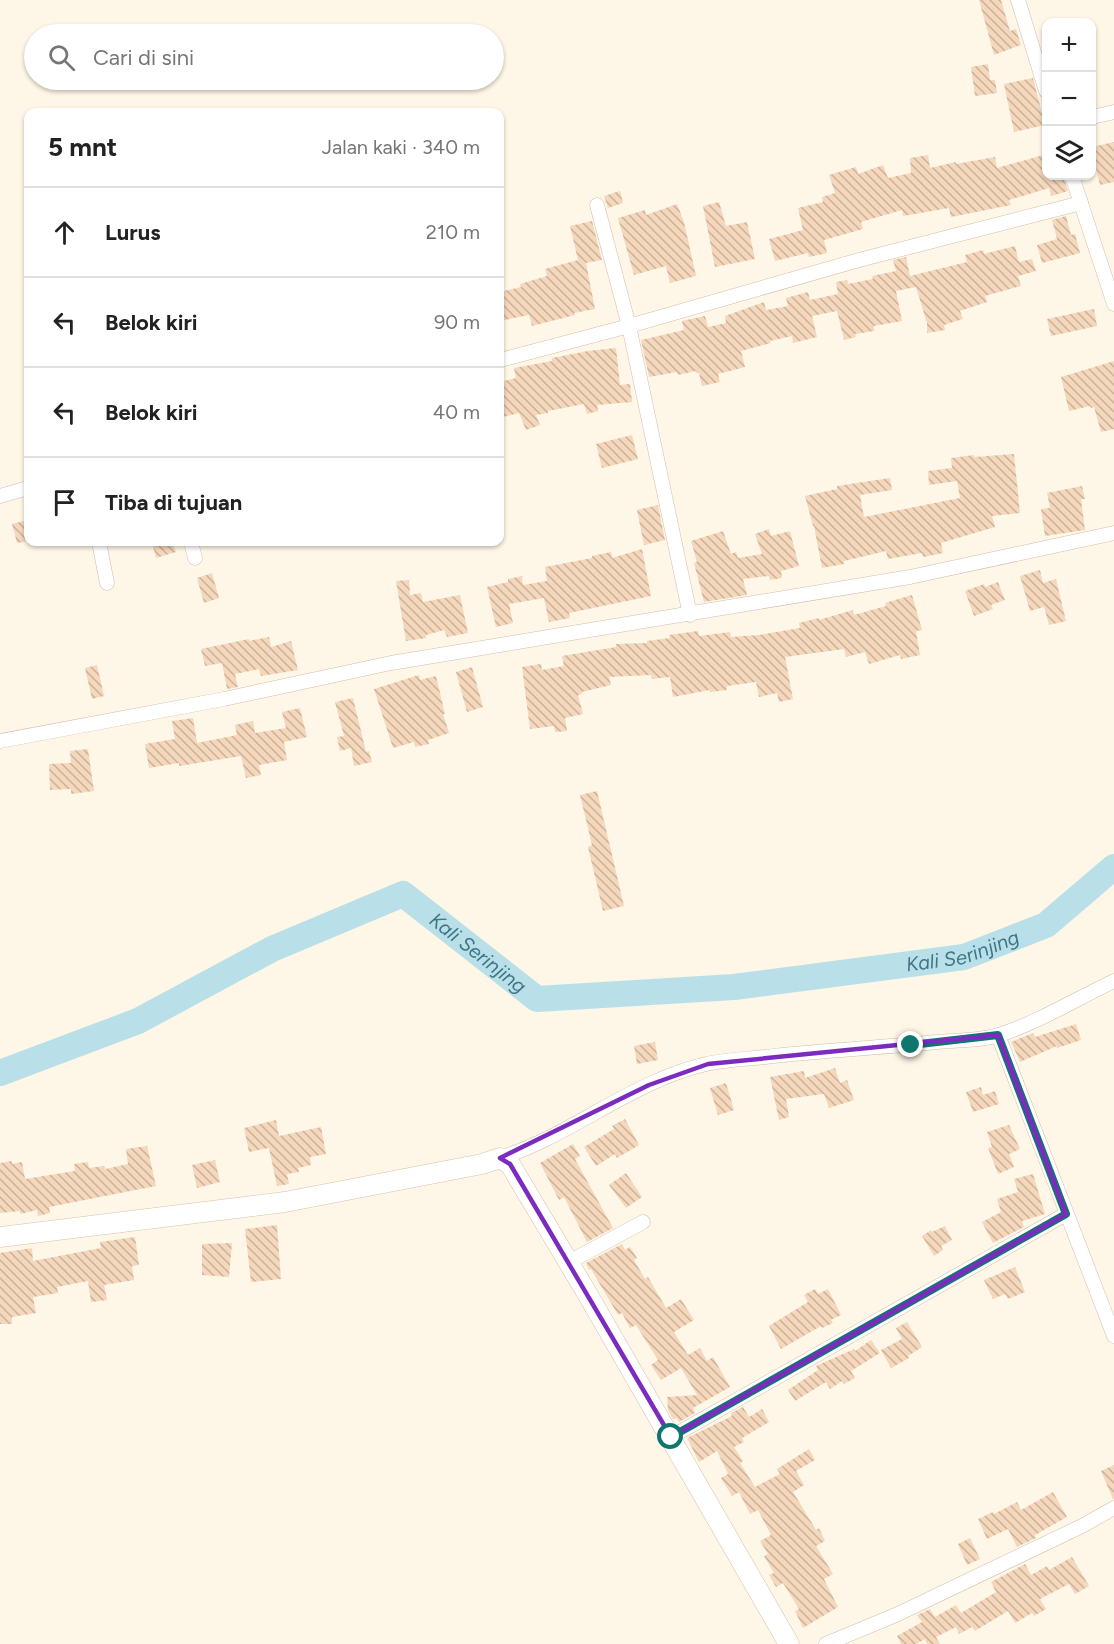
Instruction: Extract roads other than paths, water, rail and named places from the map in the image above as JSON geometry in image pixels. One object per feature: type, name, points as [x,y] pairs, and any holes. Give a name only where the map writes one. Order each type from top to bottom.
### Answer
[{"type":"street","points":[[1018,0],[1042,75]]},
{"type":"street","points":[[1096,116],[1114,111]]},
{"type":"street","points":[[1073,180],[1114,304]]},
{"type":"street","points":[[504,359],[629,326],[859,260],[1081,203]]},
{"type":"street","points":[[597,205],[629,326],[690,615]]},
{"type":"street","points":[[0,496],[24,489]]},
{"type":"street","points":[[0,741],[224,699],[391,663],[910,577],[1114,533]]},
{"type":"street","points":[[100,546],[107,584]]},
{"type":"street","points":[[192,546],[195,558]]},
{"type":"street","points":[[0,1237],[285,1202],[482,1164],[533,1144],[680,1071],[708,1064],[829,1050],[911,1045],[998,1035],[1071,1004],[1114,981]]},
{"type":"street","points":[[998,1035],[1114,1336]]},
{"type":"street","points":[[500,1158],[510,1164],[569,1262],[789,1644]]},
{"type":"street","points":[[671,1437],[1066,1214]]},
{"type":"street","points":[[569,1262],[643,1222]]},
{"type":"street","points":[[826,1644],[898,1614],[1082,1526],[1114,1508]]},
{"type":"waterway","name":"Kali Serinjing","points":[[0,1073],[138,1021],[272,949],[403,894],[537,999],[734,987],[964,957],[1046,925],[1114,867]]}]
